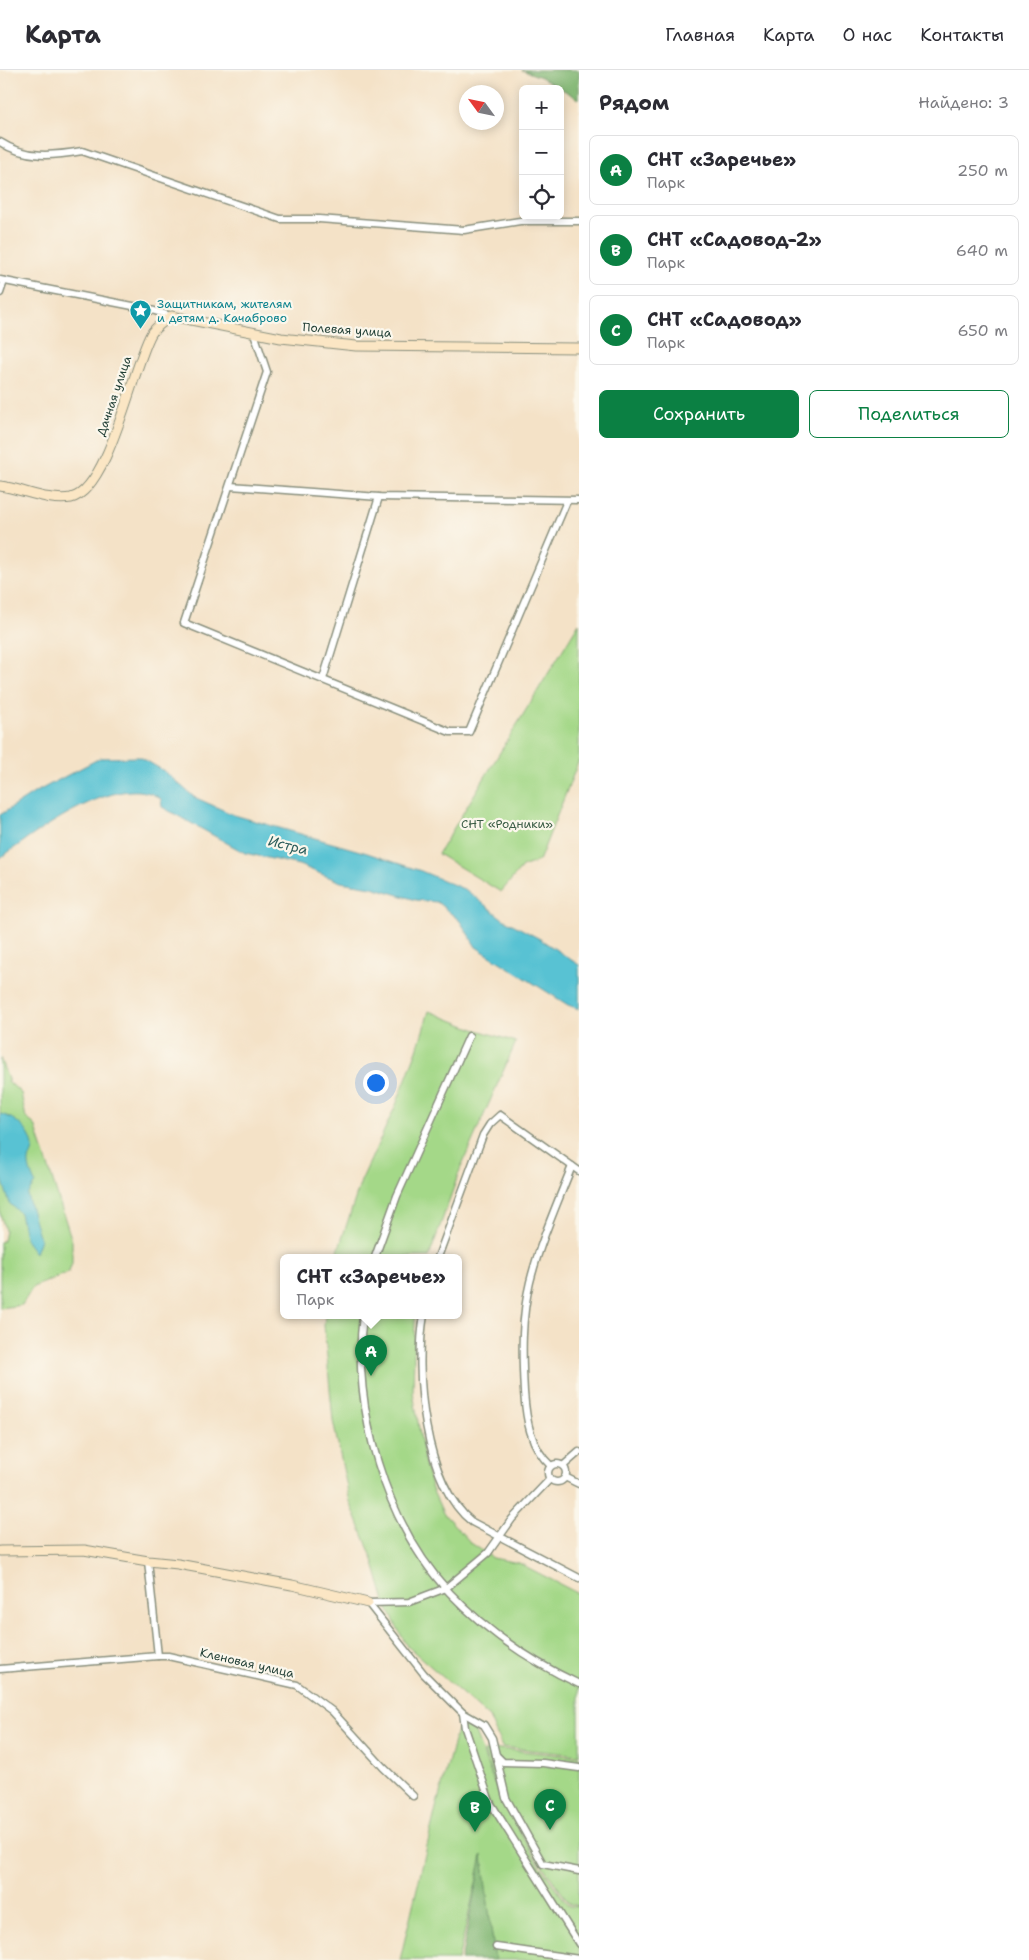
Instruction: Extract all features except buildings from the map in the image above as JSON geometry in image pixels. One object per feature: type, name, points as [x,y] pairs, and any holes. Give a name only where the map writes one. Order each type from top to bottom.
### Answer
[{"type":"street","points":[[0,142],[10,149],[49,157],[82,151],[280,219],[319,219],[464,230],[520,221],[579,221]]},
{"type":"street","points":[[0,293],[2,280]]},
{"type":"street","name":"Полевая улица","points":[[2,280],[148,309],[171,316],[254,333],[356,346],[579,348]]},
{"type":"street","name":"Дачная улица","points":[[0,486],[57,499],[74,497],[88,485],[106,457],[119,427],[135,369],[152,332],[171,316]]},
{"type":"street","points":[[254,333],[268,372],[184,623],[450,732],[469,732],[567,501]]},
{"type":"street","points":[[230,486],[379,497],[579,500]]},
{"type":"street","points":[[323,679],[379,497]]},
{"type":"street","points":[[376,1254],[397,1196],[469,1036]]},
{"type":"street","points":[[439,1254],[483,1135],[490,1124],[500,1115],[579,1171]]},
{"type":"street","points":[[551,1466],[538,1450],[529,1428],[522,1353],[530,1283],[541,1245],[572,1166]]},
{"type":"street","points":[[362,1319],[361,1329],[363,1386],[368,1428],[382,1477],[394,1507],[414,1543],[446,1588],[494,1633],[535,1662],[579,1684]]},
{"type":"street","points":[[424,1319],[421,1358],[427,1431],[441,1479],[459,1511],[488,1532],[499,1534],[550,1564],[579,1578]]},
{"type":"street","points":[[563,1466],[579,1452]]},
{"type":"street","points":[[550,1479],[558,1482],[565,1476],[566,1471],[563,1466],[556,1464],[551,1466]]},
{"type":"street","points":[[550,1479],[548,1474],[551,1466]]},
{"type":"street","points":[[565,1476],[579,1484]]},
{"type":"street","points":[[0,1551],[84,1550],[178,1564],[292,1585],[368,1603],[410,1602],[446,1588],[488,1553],[499,1534],[550,1479]]},
{"type":"street","points":[[148,1561],[158,1656]]},
{"type":"street","points":[[368,1603],[424,1674],[463,1713],[484,1725],[492,1738],[506,1798],[543,1864],[579,1871]]},
{"type":"street","name":"Кленовая улица","points":[[0,1668],[168,1656],[297,1685],[332,1711],[398,1784],[412,1796]]},
{"type":"street","points":[[463,1713],[465,1728],[490,1802],[579,1944]]},
{"type":"street","points":[[495,1753],[503,1762],[543,1763],[579,1768]]},
{"type":"street","points":[[496,1947],[579,1959]]},
{"type":"green space","points":[[522,70],[579,70],[579,99],[564,90],[564,85],[555,85],[541,77]]},
{"type":"green space","name":"СНТ «Родники»","points":[[579,623],[579,760],[539,861],[522,867],[501,892],[438,854]]},
{"type":"green space","points":[[429,1011],[471,1028],[516,1042],[461,1167],[430,1254],[337,1254],[361,1181],[396,1105],[417,1050]]},
{"type":"green space","points":[[0,1058],[9,1082],[21,1093],[26,1118],[35,1125],[72,1241],[72,1263],[69,1272],[33,1287],[22,1305],[0,1308],[0,1242],[3,1241],[5,1230],[0,1213]]},
{"type":"green space","points":[[325,1319],[415,1319],[413,1392],[425,1464],[432,1489],[443,1513],[471,1543],[493,1558],[519,1563],[579,1594],[579,1755],[502,1747],[489,1717],[406,1645],[386,1605],[373,1560],[350,1502],[333,1421]]},
{"type":"green space","points":[[472,1725],[500,1798],[538,1863],[569,1906],[579,1907],[579,1960],[495,1960],[482,1857],[458,1960],[400,1960],[436,1808],[458,1726]]},
{"type":"green space","points":[[501,1749],[579,1757],[579,1906],[570,1904],[539,1861],[501,1798],[484,1752]]},
{"type":"green space","points":[[482,1855],[495,1960],[461,1960]]},
{"type":"water","name":"Истра","points":[[140,757],[164,771],[194,797],[234,815],[367,853],[421,871],[466,890],[503,919],[540,939],[579,965],[579,1009],[568,1005],[476,947],[460,921],[437,902],[416,900],[372,887],[341,882],[299,865],[245,853],[162,807],[161,799],[144,792],[123,792],[101,798],[78,808],[34,834],[0,858],[0,815],[34,793],[100,758]]},
{"type":"water","points":[[0,1114],[11,1118],[22,1126],[27,1131],[32,1143],[33,1149],[29,1162],[30,1171],[35,1183],[27,1195],[40,1239],[35,1253],[26,1241],[20,1213],[10,1204],[0,1173]]},
{"type":"place","name":"Защитникам, жителям и детям д. Качаброво","points":[[141,330]]},
{"type":"place","name":"СНТ «Заречье»","points":[[371,1376]]},
{"type":"place","name":"СНТ «Садовод»","points":[[550,1830]]},
{"type":"place","name":"СНТ «Садовод-2»","points":[[475,1832]]}]
